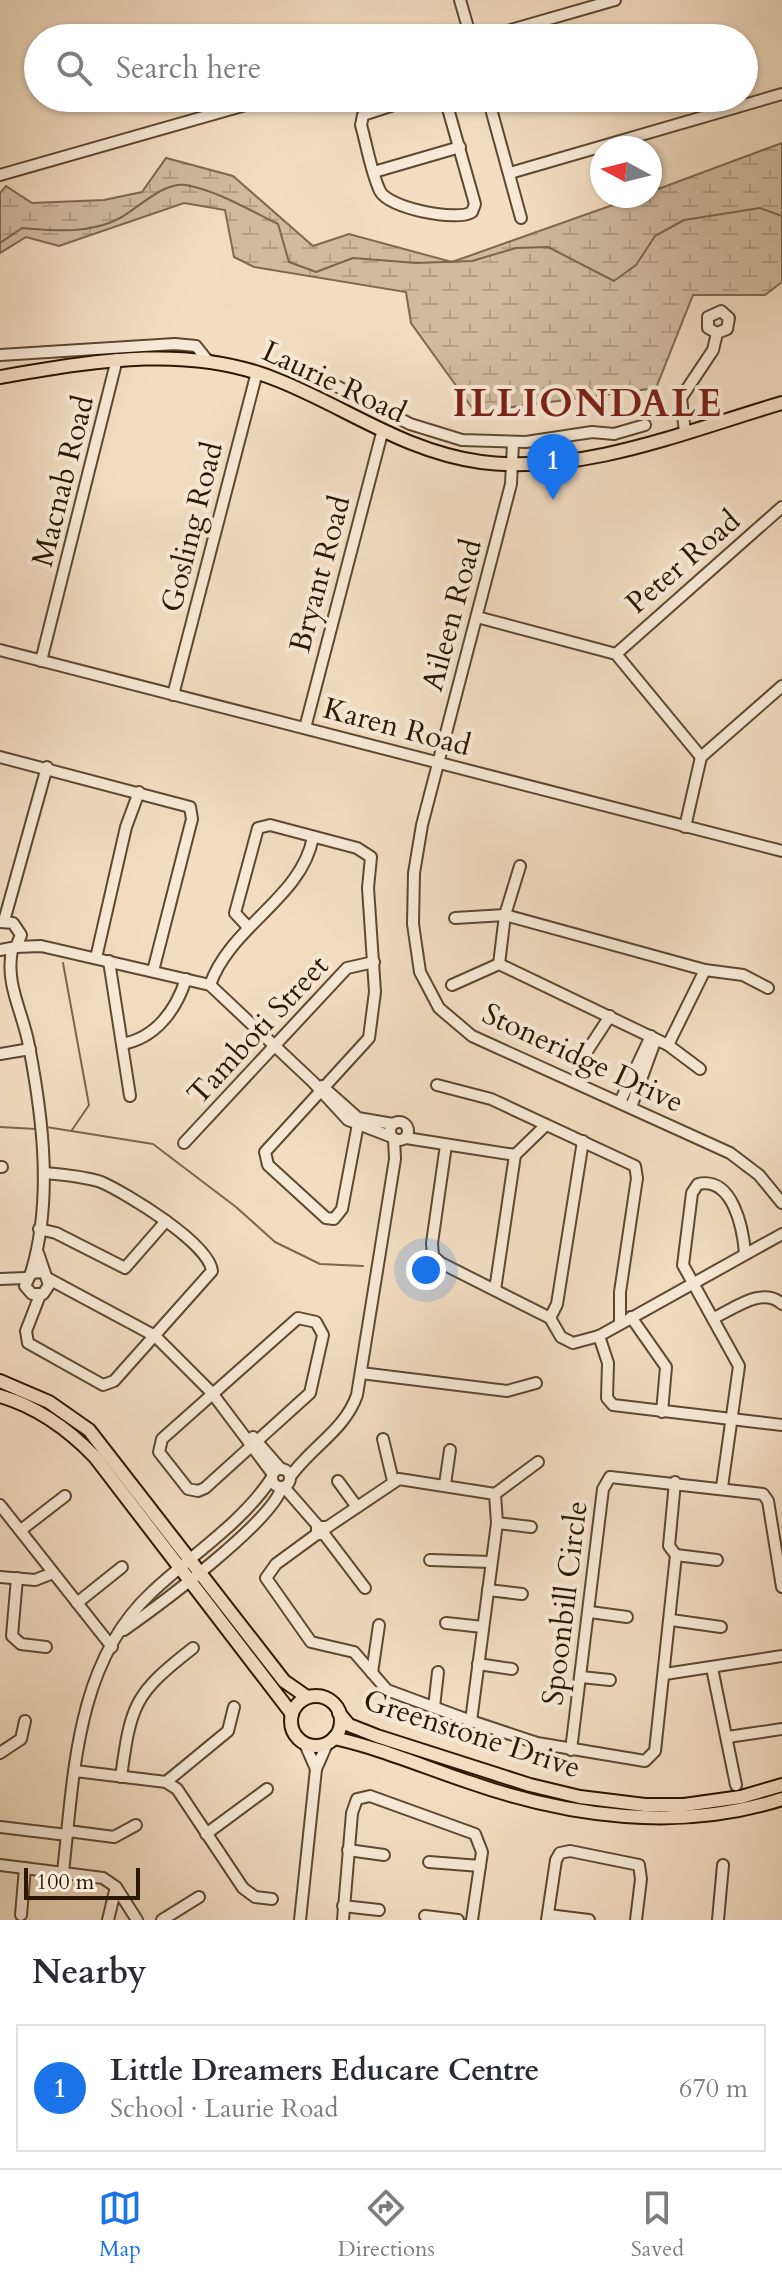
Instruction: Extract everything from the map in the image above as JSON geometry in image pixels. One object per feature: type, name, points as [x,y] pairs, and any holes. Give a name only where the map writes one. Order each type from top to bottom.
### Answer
[{"type":"main road","name":"Laurie Road","points":[[0,377],[117,359],[158,357],[208,361],[257,372],[310,394],[382,433],[434,453],[514,464],[583,459],[782,403]]},
{"type":"main road","points":[[0,1381],[49,1402],[89,1430],[191,1559],[194,1576],[292,1714],[294,1734],[305,1744],[331,1741],[340,1727],[339,1713],[330,1700],[307,1697],[290,1688],[194,1576],[180,1568],[75,1436],[42,1414],[0,1396]]},
{"type":"main road","points":[[292,1714],[307,1697]]},
{"type":"main road","name":"Greenstone Drive","points":[[339,1713],[349,1725],[418,1750],[530,1785],[598,1800],[684,1805],[741,1797],[782,1785]]},
{"type":"main road","name":"Greenstone Drive","points":[[331,1741],[486,1788],[613,1815],[688,1817],[746,1809],[782,1799]]},
{"type":"street","points":[[460,0],[467,24]]},
{"type":"street","points":[[532,24],[615,0]]},
{"type":"street","points":[[758,101],[782,94]]},
{"type":"street","points":[[0,175],[221,112]]},
{"type":"street","points":[[367,112],[361,120],[380,192],[389,199],[441,216],[465,217],[472,212],[475,204],[449,112]]},
{"type":"street","points":[[492,112],[521,218]]},
{"type":"street","points":[[510,173],[720,112]]},
{"type":"street","points":[[374,172],[460,147]]},
{"type":"street","points":[[685,432],[681,398],[713,350],[717,333]]},
{"type":"street","points":[[0,355],[175,344],[196,346],[208,361]]},
{"type":"street","points":[[49,351],[51,368]]},
{"type":"street","name":"Macnab Road","points":[[41,661],[117,359]]},
{"type":"street","name":"Gosling Road","points":[[173,695],[257,372]]},
{"type":"street","points":[[315,375],[422,430],[462,440],[513,443],[592,432],[614,434],[645,425]]},
{"type":"street","name":"Bryant Road","points":[[305,728],[382,433]]},
{"type":"street","name":"Aileen Road","points":[[422,825],[514,464],[513,443]]},
{"type":"street","name":"Peter Road","points":[[616,654],[782,507]]},
{"type":"street","points":[[477,617],[616,654],[701,757]]},
{"type":"street","name":"Karen Road","points":[[0,650],[782,851]]},
{"type":"street","points":[[685,827],[701,757],[782,686]]},
{"type":"street","points":[[0,757],[183,803],[192,812],[153,971]]},
{"type":"street","points":[[47,767],[6,922],[21,935],[41,946],[210,985],[358,1122],[400,1137],[515,1155]]},
{"type":"street","points":[[96,958],[126,827],[139,792]]},
{"type":"street","points":[[248,927],[235,913],[258,828],[270,825],[364,850],[371,857],[368,888],[375,992],[369,1038],[268,1147],[265,1156],[268,1165],[326,1218],[334,1219],[342,1209],[358,1122]]},
{"type":"street","name":"Stoneridge Drive","points":[[422,825],[412,898],[415,946],[420,972],[439,1008],[472,1036],[737,1157],[759,1175],[782,1203]]},
{"type":"street","points":[[210,985],[222,956],[304,869],[313,837]]},
{"type":"street","points":[[499,964],[505,915],[520,866]]},
{"type":"street","points":[[455,918],[505,915],[705,970],[743,975],[768,988]]},
{"type":"street","points":[[21,935],[7,950],[8,968],[30,1049],[45,1173],[28,1343],[97,1384],[114,1381],[212,1271],[208,1258],[166,1221],[100,1182],[45,1173]]},
{"type":"street","points":[[7,950],[41,946]]},
{"type":"street","points":[[109,961],[130,1096]]},
{"type":"street","name":"Tamboti Street","points":[[184,1143],[347,968],[374,962]]},
{"type":"street","points":[[452,985],[499,964],[668,1045],[700,1069]]},
{"type":"street","points":[[668,1045],[705,970]]},
{"type":"street","points":[[122,1044],[147,1036],[168,1015],[176,1005],[186,979]]},
{"type":"street","points":[[578,1065],[610,1016]]},
{"type":"street","points":[[625,1104],[654,1038]]},
{"type":"street","points":[[0,1054],[30,1049]]},
{"type":"street","points":[[437,1085],[491,1099],[629,1162],[637,1172],[620,1292],[620,1323]]},
{"type":"street","points":[[63,1872],[84,1709],[130,1615],[352,1411],[402,1122],[358,1122]]},
{"type":"street","points":[[393,1124],[400,1137]]},
{"type":"street","points":[[495,1290],[515,1155],[546,1125]]},
{"type":"street","points":[[550,1318],[557,1304],[583,1141]]},
{"type":"street","points":[[446,1145],[432,1243],[433,1256],[550,1318],[569,1342],[582,1343],[599,1336],[782,1234]]},
{"type":"street","points":[[722,1487],[739,1366],[682,1262],[692,1193],[698,1184],[709,1184],[734,1204],[749,1251]]},
{"type":"street","points":[[39,1229],[56,1233],[125,1268],[166,1221]]},
{"type":"street","points":[[2,1280],[36,1283],[69,1292],[155,1336],[212,1393],[245,1432],[365,1588]]},
{"type":"street","points":[[714,1318],[762,1296],[772,1296],[782,1304]]},
{"type":"street","points":[[631,1317],[665,1364],[662,1412]]},
{"type":"street","points":[[293,1320],[316,1322],[323,1335],[314,1386],[255,1444],[198,1491],[188,1489],[159,1452],[162,1439],[212,1393],[293,1320]]},
{"type":"street","points":[[599,1336],[608,1358],[606,1393],[610,1402],[619,1407],[782,1425]]},
{"type":"street","points":[[361,1373],[507,1391],[536,1383]]},
{"type":"street","points":[[383,1439],[393,1481]]},
{"type":"street","points":[[445,1484],[450,1450]]},
{"type":"street","points":[[538,1462],[495,1494],[445,1484],[393,1481],[271,1569],[267,1584],[311,1642],[354,1652],[393,1694],[514,1737],[571,1750]]},
{"type":"street","name":"Spoonbill Circle","points":[[665,1674],[651,1759],[645,1761],[571,1750],[606,1481],[616,1476],[722,1487],[765,1496],[778,1537],[782,1587]]},
{"type":"street","points":[[119,1633],[194,1576],[270,1506],[282,1477]]},
{"type":"street","points":[[338,1481],[357,1507]]},
{"type":"street","points":[[675,1482],[667,1538],[676,1555],[665,1674],[782,1656]]},
{"type":"street","points":[[471,1721],[497,1523],[495,1494]]},
{"type":"street","points":[[21,1530],[65,1496]]},
{"type":"street","points":[[270,1506],[299,1504]]},
{"type":"street","points":[[0,1505],[112,1647]]},
{"type":"street","points":[[497,1523],[531,1527]]},
{"type":"street","points":[[676,1555],[717,1560]]},
{"type":"street","points":[[430,1560],[491,1562]]},
{"type":"street","points":[[77,1603],[122,1567]]},
{"type":"street","points":[[0,1577],[40,1580],[53,1573]]},
{"type":"street","points":[[17,1578],[12,1636],[21,1644],[46,1647]]},
{"type":"street","points":[[488,1590],[522,1594]]},
{"type":"street","points":[[590,1612],[627,1617]]},
{"type":"street","points":[[671,1620],[721,1627]]},
{"type":"street","points":[[446,1623],[483,1627]]},
{"type":"street","points":[[372,1673],[379,1625]]},
{"type":"street","points":[[121,1777],[130,1719],[142,1693],[193,1648]]},
{"type":"street","points":[[478,1664],[512,1669]]},
{"type":"street","points":[[712,1668],[736,1785]]},
{"type":"street","points":[[434,1707],[438,1672]]},
{"type":"street","points":[[581,1677],[610,1680]]},
{"type":"street","points":[[166,1782],[228,1731],[234,1707]]},
{"type":"street","points":[[0,1753],[17,1744],[25,1721]]},
{"type":"street","points":[[728,1737],[782,1729]]},
{"type":"street","points":[[300,1920],[316,1769],[331,1741]]},
{"type":"street","points":[[305,1744],[316,1769]]},
{"type":"street","points":[[75,1771],[166,1782],[183,1797],[248,1893],[272,1899]]},
{"type":"street","points":[[206,1834],[267,1789]]},
{"type":"street","points":[[343,1920],[354,1804],[362,1796],[370,1796],[468,1829],[480,1841],[480,1866],[472,1920]]},
{"type":"street","points":[[0,1827],[114,1837],[136,1825]]},
{"type":"street","points":[[348,1850],[384,1855]]},
{"type":"street","points":[[589,1920],[548,1918],[556,1860],[560,1853],[600,1856],[639,1865],[641,1879],[636,1920]]},
{"type":"street","points":[[429,1862],[480,1866]]},
{"type":"street","points":[[0,1865],[103,1878],[116,1887],[137,1920]]},
{"type":"street","points":[[718,1920],[723,1865]]},
{"type":"street","points":[[21,1915],[25,1868]]},
{"type":"street","points":[[108,1920],[116,1887]]},
{"type":"street","points":[[162,1920],[199,1897]]},
{"type":"street","points":[[343,1906],[379,1910]]},
{"type":"street","points":[[425,1916],[458,1920]]},
{"type":"green space","points":[[782,143],[782,282],[765,295],[693,295],[656,388],[475,412],[411,323],[406,292],[254,267],[234,257],[225,210],[184,203],[59,246],[26,237],[0,253],[0,193],[6,186],[32,203],[104,200],[142,192],[166,158],[233,176],[313,246],[349,234],[452,262],[604,208],[662,208],[662,188]]},
{"type":"waterway","points":[[0,243],[22,228],[72,230],[97,227],[127,214],[168,187],[186,185],[222,196],[278,224],[289,262],[316,272],[353,258],[416,263],[472,261],[516,248],[548,247],[614,281],[636,265],[655,236],[684,220],[760,208],[782,216]]},
{"type":"waterway","points":[[63,963],[89,1105],[72,1130]]},
{"type":"waterway","points":[[0,1127],[36,1129]]},
{"type":"waterway","points":[[46,1127],[153,1144],[236,1207],[275,1242],[320,1264],[363,1266]]},
{"type":"place","name":"Little Dreamers Educare Centre","points":[[553,500]]},
{"type":"district","name":"ILLIONDALE","points":[[588,404]]}]
